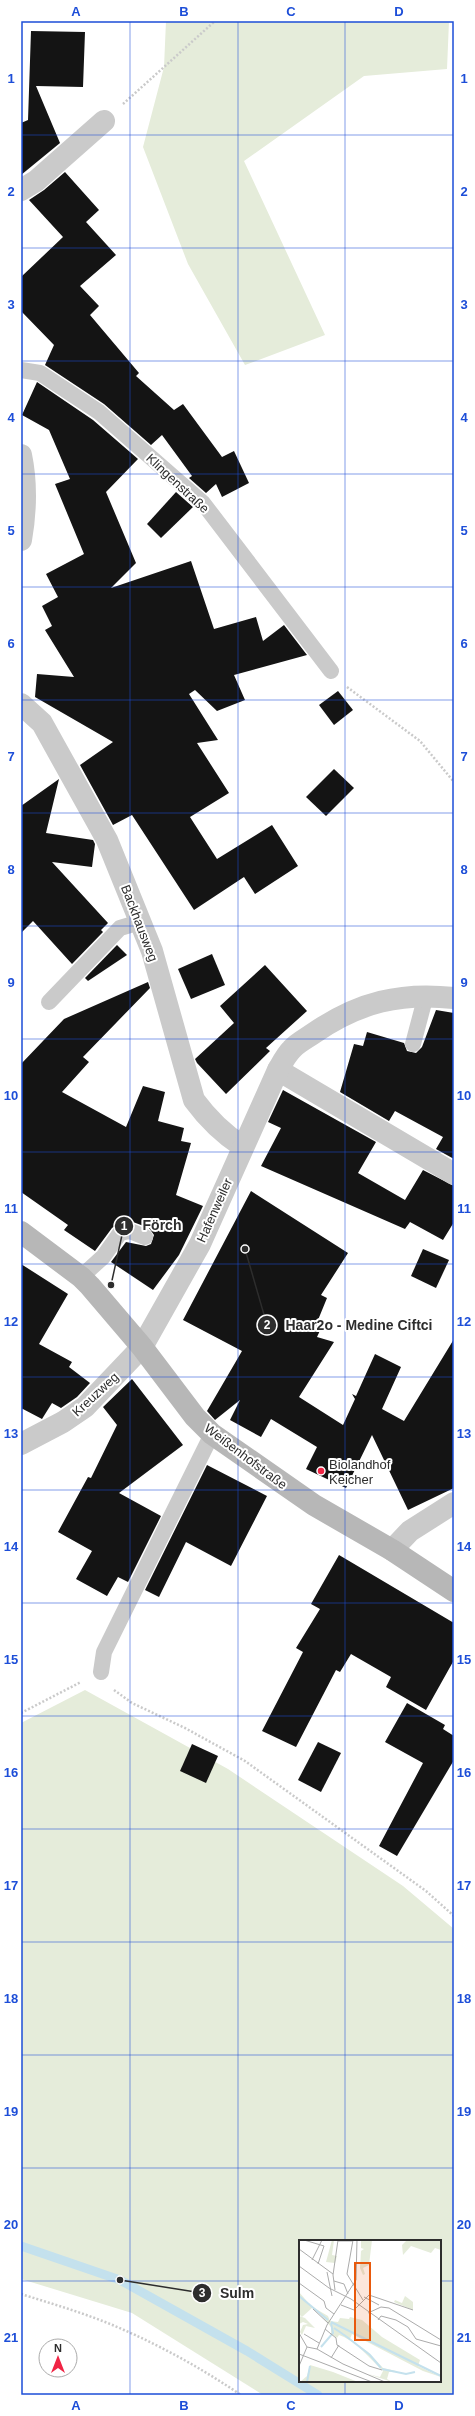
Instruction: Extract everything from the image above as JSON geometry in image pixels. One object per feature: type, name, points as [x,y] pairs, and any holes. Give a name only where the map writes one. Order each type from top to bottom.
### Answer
[{"type":"street","points":[[21,190],[36,181],[104,121]]},
{"type":"street","points":[[21,455],[25,472],[26,510],[21,540]]},
{"type":"street","name":"Backhausweg","points":[[21,704],[42,723],[65,760],[107,840],[152,951],[194,1100],[208,1119],[224,1134],[242,1146]]},
{"type":"street","name":"Hafenweiler","points":[[142,1347],[200,1244],[242,1146],[278,1070],[292,1048],[329,1023],[363,1006],[396,998],[426,995],[454,998]]},
{"type":"street","points":[[278,1070],[454,1174]]},
{"type":"street","name":"Weißenhofstraße","points":[[21,1232],[81,1277],[142,1347],[195,1417],[212,1434],[314,1505],[392,1550],[454,1591]]},
{"type":"street","name":"Kreuzweg","points":[[21,1444],[63,1422],[85,1406],[142,1347]]},
{"type":"street","points":[[392,1550],[410,1531],[454,1503]]},
{"type":"lane","name":"Klingenstraße","points":[[21,370],[40,373],[99,412],[203,503],[331,672]]},
{"type":"lane","points":[[49,1002],[120,928],[140,922]]},
{"type":"lane","points":[[413,1044],[426,995]]},
{"type":"lane","points":[[81,1277],[103,1257],[120,1233],[130,1231],[145,1237]]},
{"type":"lane","points":[[101,1672],[104,1652],[212,1434]]},
{"type":"path","points":[[104,121],[214,21]]},
{"type":"path","points":[[331,672],[349,690],[420,741],[454,782]]},
{"type":"path","points":[[21,1712],[101,1672],[107,1685],[132,1703],[185,1728],[245,1761],[426,1891],[454,1916]]},
{"type":"path","points":[[21,2294],[76,2311],[124,2330],[211,2375],[241,2395]]},
{"type":"green space","points":[[166,21],[449,21],[447,69],[364,76],[244,161],[325,335],[245,365],[188,264],[143,147],[164,67]]},
{"type":"green space","points":[[85,1690],[228,1769],[403,1886],[454,1929],[454,2395],[263,2395],[132,2313],[21,2279],[21,1723]]},
{"type":"building","points":[[31,31],[85,32],[83,87],[36,86],[60,143],[21,175],[21,123],[28,120]]},
{"type":"building","points":[[65,172],[99,210],[86,222],[116,255],[80,286],[99,306],[90,315],[139,373],[136,376],[174,410],[183,404],[222,457],[234,451],[249,483],[222,497],[216,484],[206,493],[189,478],[192,476],[162,435],[151,445],[104,404],[45,365],[54,345],[21,311],[21,277],[63,237],[29,200],[44,190]]},
{"type":"building","points":[[37,382],[93,420],[138,459],[106,492],[136,563],[111,588],[191,561],[214,629],[256,617],[263,641],[284,625],[307,655],[234,675],[245,700],[217,711],[195,690],[189,694],[218,740],[197,743],[229,793],[190,817],[217,859],[272,825],[298,866],[255,894],[244,877],[194,910],[132,815],[113,825],[80,765],[113,742],[35,697],[37,674],[74,677],[45,630],[52,626],[42,606],[58,597],[46,574],[84,554],[55,484],[70,479],[49,430],[22,415]]},
{"type":"building","points":[[176,492],[193,507],[161,538],[147,524]]},
{"type":"building","points":[[338,691],[353,710],[334,725],[319,705]]},
{"type":"building","points":[[334,769],[354,788],[326,816],[306,797]]},
{"type":"building","points":[[59,779],[46,833],[93,840],[95,844],[92,867],[52,862],[108,923],[101,930],[103,932],[72,964],[33,921],[21,933],[21,806]]},
{"type":"building","points":[[117,945],[127,955],[88,981],[85,978]]},
{"type":"building","points":[[212,954],[225,985],[191,999],[178,969]]},
{"type":"building","points":[[265,965],[307,1011],[266,1048],[270,1051],[226,1094],[195,1059],[234,1023],[220,1006]]},
{"type":"building","points":[[148,982],[150,988],[83,1057],[89,1062],[62,1092],[126,1127],[143,1086],[165,1092],[158,1121],[184,1128],[181,1141],[191,1143],[176,1195],[203,1206],[179,1255],[153,1290],[111,1262],[126,1242],[146,1246],[151,1244],[154,1235],[149,1228],[133,1222],[118,1224],[112,1228],[95,1251],[64,1230],[68,1225],[21,1192],[21,1064],[64,1019]]},
{"type":"building","points":[[436,1010],[454,1013],[454,1159],[436,1149],[443,1137],[395,1111],[389,1121],[340,1092],[354,1044],[363,1046],[367,1032],[404,1043],[407,1051],[416,1053],[422,1047]]},
{"type":"building","points":[[283,1090],[376,1142],[358,1173],[405,1200],[423,1170],[454,1186],[454,1222],[443,1240],[410,1222],[405,1229],[261,1166],[281,1128],[268,1122]]},
{"type":"building","points":[[251,1191],[348,1253],[321,1295],[327,1298],[318,1320],[324,1322],[317,1337],[334,1342],[299,1397],[343,1425],[355,1399],[352,1394],[356,1396],[375,1354],[401,1367],[382,1409],[404,1421],[454,1339],[454,1488],[408,1510],[372,1435],[346,1488],[306,1469],[317,1447],[271,1419],[261,1437],[230,1420],[240,1400],[215,1420],[207,1411],[242,1351],[183,1320]]},
{"type":"building","points":[[423,1249],[449,1260],[436,1288],[411,1276]]},
{"type":"building","points":[[21,1264],[68,1294],[39,1344],[72,1362],[69,1367],[90,1383],[77,1397],[61,1408],[52,1403],[42,1419],[21,1408]]},
{"type":"building","points":[[132,1379],[183,1445],[119,1493],[161,1516],[128,1582],[118,1577],[107,1596],[76,1579],[92,1551],[58,1532],[88,1477],[91,1478],[117,1425],[103,1407]]},
{"type":"building","points":[[207,1465],[267,1496],[231,1566],[186,1542],[159,1597],[145,1590]]},
{"type":"building","points":[[339,1555],[454,1623],[454,1660],[426,1710],[386,1687],[391,1677],[351,1654],[340,1672],[336,1670],[296,1747],[262,1731],[303,1652],[296,1648],[320,1609],[311,1604]]},
{"type":"building","points":[[407,1703],[445,1725],[443,1729],[454,1736],[454,1760],[397,1856],[379,1846],[423,1763],[385,1742]]},
{"type":"building","points":[[318,1742],[341,1753],[321,1792],[298,1780]]},
{"type":"building","points":[[192,1744],[218,1756],[206,1783],[180,1771]]},
{"type":"waterway","points":[[21,2246],[120,2280],[247,2351],[318,2395]]},
{"type":"place","name":"Haar2o - Medine Ciftci","points":[[245,1249]]},
{"type":"place","name":"Förch","points":[[111,1285]]},
{"type":"place","name":"Biolandhof Keicher","points":[[321,1471]]},
{"type":"place","name":"Sulm","points":[[120,2280]]}]
